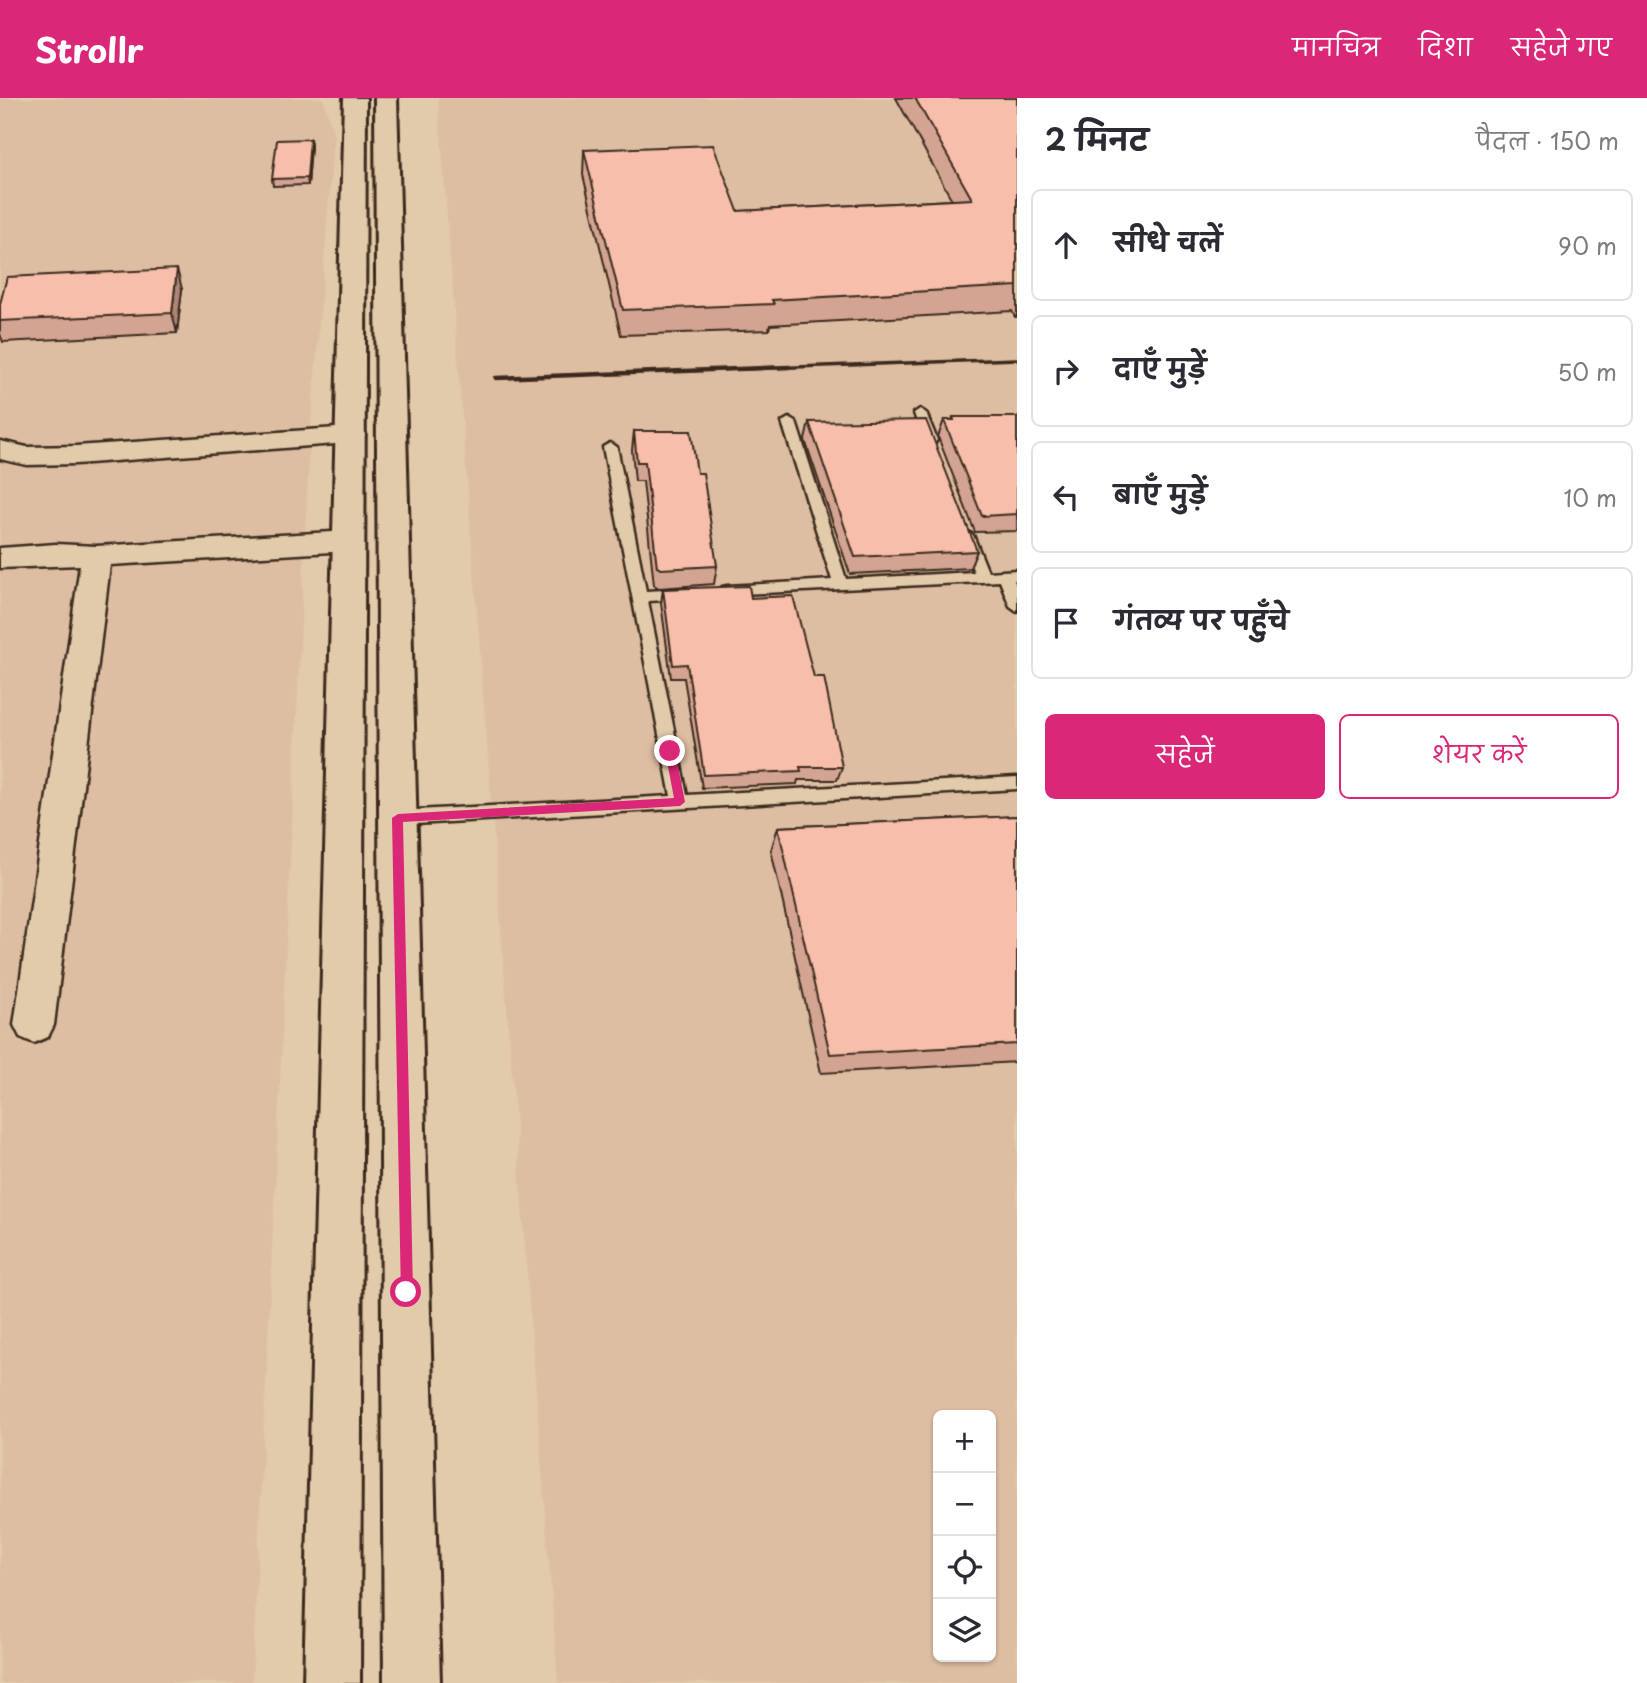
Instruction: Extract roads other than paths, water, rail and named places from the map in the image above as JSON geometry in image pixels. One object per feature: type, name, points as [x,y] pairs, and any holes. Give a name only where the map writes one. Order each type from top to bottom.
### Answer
[{"type":"street","points":[[332,1683],[355,98]]},
{"type":"street","points":[[386,98],[412,1683]]},
{"type":"street","points":[[0,450],[27,456],[76,455],[351,436]]},
{"type":"street","points":[[0,558],[56,554],[96,556],[349,541]]},
{"type":"street","points":[[34,1026],[96,556]]},
{"type":"lane","points":[[920,413],[934,451]]},
{"type":"lane","points":[[789,422],[841,585]]},
{"type":"lane","points":[[610,447],[680,802]]},
{"type":"lane","points":[[963,526],[983,577]]},
{"type":"lane","points":[[640,596],[1011,576],[1017,606]]},
{"type":"lane","points":[[398,818],[1017,783]]},
{"type":"railway","points":[[741,369],[1017,359]]},
{"type":"railway","points":[[496,378],[789,367]]}]
